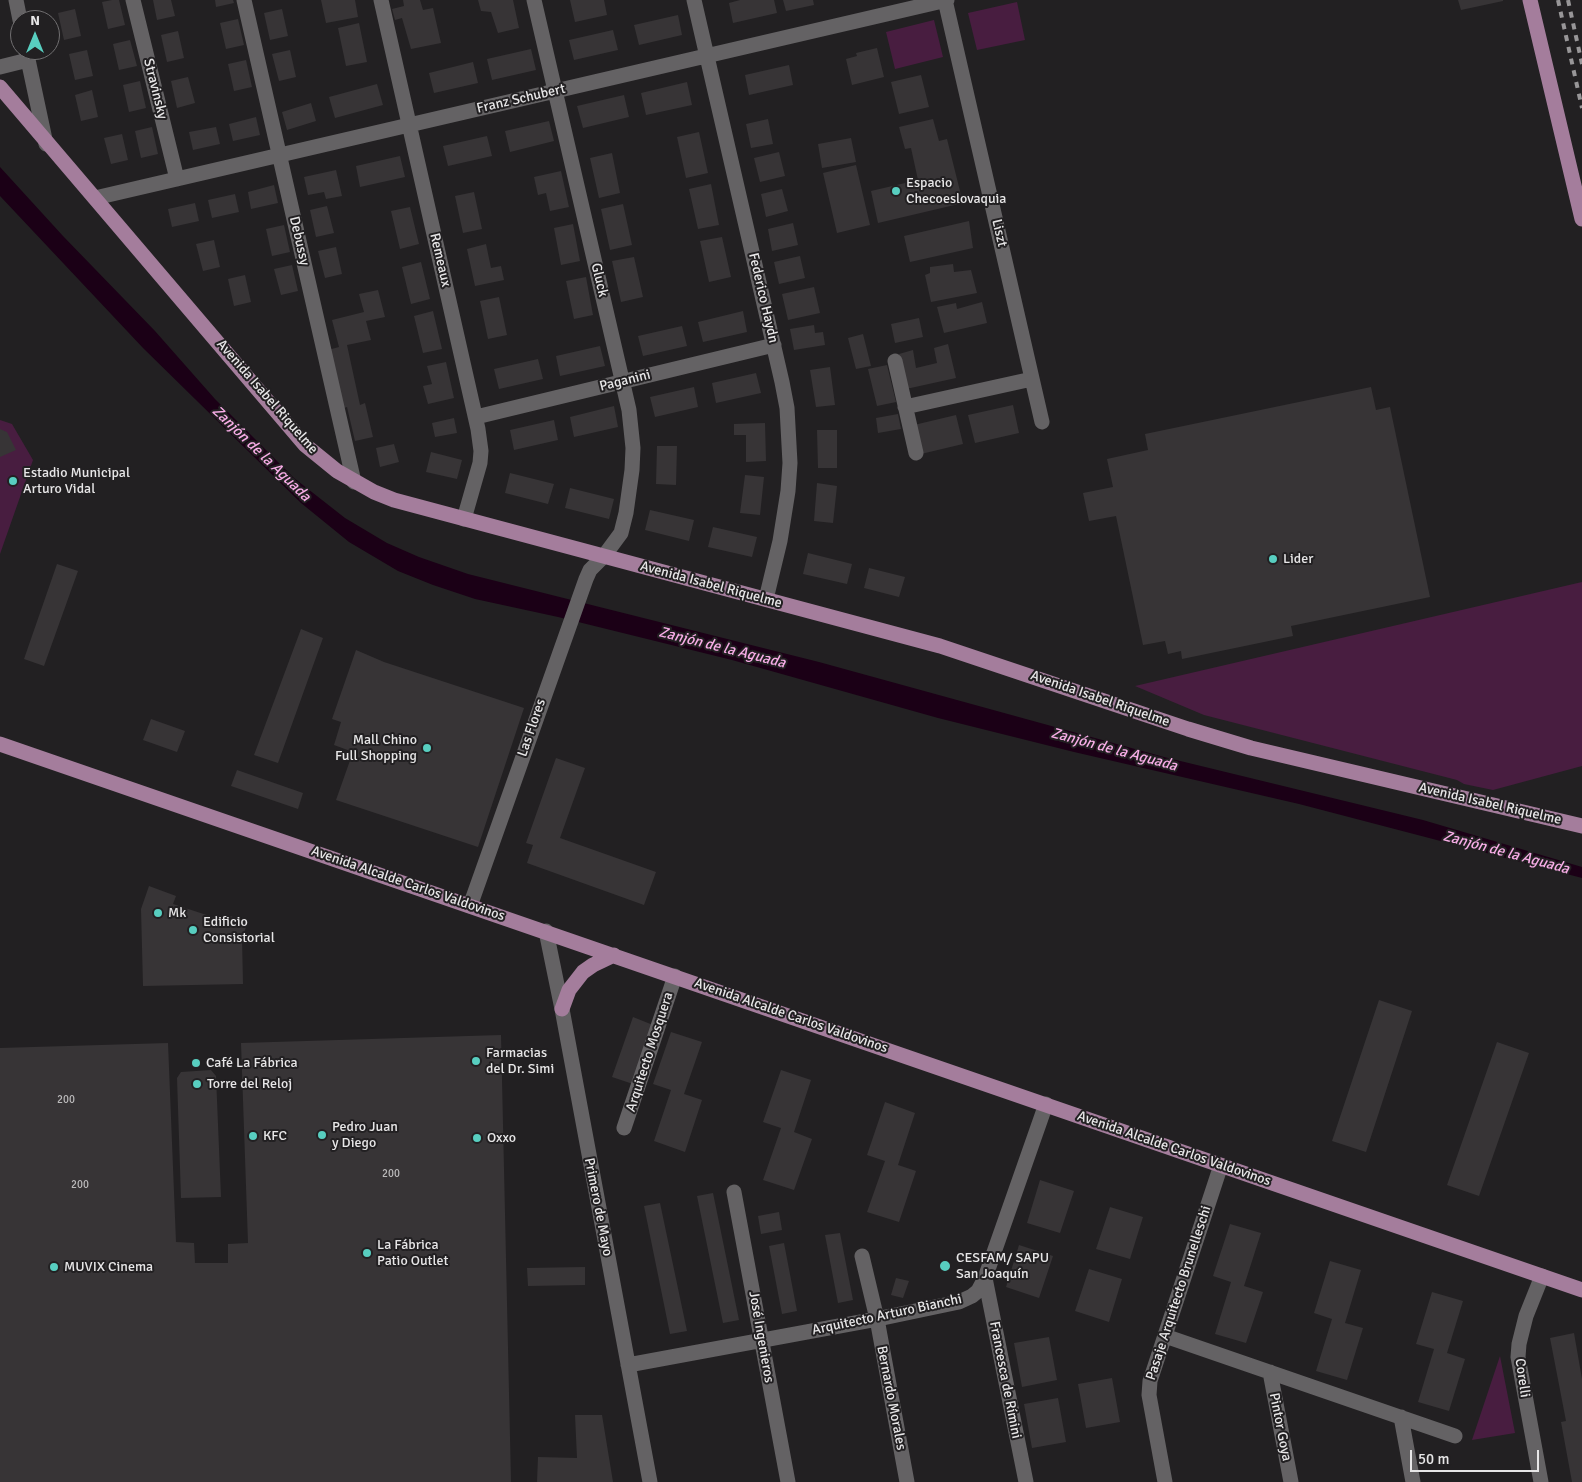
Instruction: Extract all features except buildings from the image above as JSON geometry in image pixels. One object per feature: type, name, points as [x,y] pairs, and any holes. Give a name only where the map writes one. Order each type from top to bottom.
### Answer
[{"type":"main road","points":[[1530,0],[1582,219]]},
{"type":"main road","name":"Avenida Isabel Riquelme","points":[[0,87],[46,144],[95,198],[306,445],[326,463],[354,482],[394,500],[940,646],[1188,729],[1251,748],[1582,826]]},
{"type":"main road","name":"Avenida Alcalde Carlos Valdovinos","points":[[0,744],[1582,1290]]},
{"type":"main road","points":[[562,1009],[569,990],[583,972],[614,955]]},
{"type":"street","name":"Stravinsky","points":[[133,0],[176,179]]},
{"type":"street","name":"Debussy","points":[[244,0],[354,482]]},
{"type":"street","name":"Remeaux","points":[[381,0],[476,417],[481,451],[480,463],[464,519]]},
{"type":"street","name":"Gluck","points":[[534,0],[623,381],[632,429],[631,477],[626,513],[621,533],[604,556]]},
{"type":"street","name":"Federico Haydn","points":[[694,0],[787,408],[790,463],[785,516],[766,599]]},
{"type":"street","name":"Franz Schubert","points":[[95,198],[946,0]]},
{"type":"street","name":"Liszt","points":[[946,0],[1042,422]]},
{"type":"street","points":[[0,67],[16,60]]},
{"type":"street","points":[[28,60],[46,144]]},
{"type":"street","name":"Paganini","points":[[476,417],[774,345]]},
{"type":"street","points":[[895,361],[916,453]]},
{"type":"street","points":[[905,407],[1032,379]]},
{"type":"street","name":"Las Flores","points":[[470,906],[583,585],[590,570],[604,556]]},
{"type":"street","name":"Primero de Mayo","points":[[546,931],[650,1482]]},
{"type":"street","name":"Arquitecto Mosquera","points":[[624,1128],[674,976]]},
{"type":"street","name":"Arquitecto Arturo Bianchi","points":[[628,1365],[876,1319],[959,1302],[972,1296],[978,1291],[985,1278],[1046,1104]]},
{"type":"street","name":"Pasaje Arquitecto Brunelleschi","points":[[1165,1482],[1149,1388],[1221,1165]]},
{"type":"street","name":"José Ingenieros","points":[[734,1192],[788,1482]]},
{"type":"street","name":"Bernardo Morales","points":[[862,1256],[907,1482]]},
{"type":"street","name":"Corelli","points":[[1541,1482],[1520,1374],[1518,1344],[1542,1276]]},
{"type":"street","name":"Francesca de Rímini","points":[[985,1278],[1026,1482]]},
{"type":"street","points":[[1165,1336],[1455,1436]]},
{"type":"street","name":"Pintor Goya","points":[[1270,1372],[1290,1482]]},
{"type":"street","points":[[1401,1417],[1413,1482]]},
{"type":"shaded area","points":[[1017,2],[1025,40],[977,50],[968,13]]},
{"type":"shaded area","points":[[934,20],[943,57],[895,69],[886,32]]},
{"type":"shaded area","name":"Estadio Municipal Arturo Vidal","points":[[0,420],[12,424],[33,460],[0,554]]},
{"type":"shaded area","points":[[1582,582],[1582,766],[1493,790],[1204,715],[1135,686]]},
{"type":"shaded area","points":[[1500,1356],[1515,1433],[1472,1440]]},
{"type":"water","name":"Zanjón de la Aguada","points":[[0,167],[63,236],[155,331],[215,399],[294,478],[345,518],[387,543],[419,557],[468,574],[819,662],[1164,757],[1423,820],[1582,867],[1582,878],[1299,804],[1074,752],[938,718],[732,660],[558,617],[475,599],[398,571],[349,542],[301,503],[143,348],[0,196]]},
{"type":"railway","points":[[1558,0],[1582,108]]},
{"type":"railway","points":[[1568,0],[1582,64]]},
{"type":"place","name":"Espacio Checoeslovaquia","points":[[896,191]]},
{"type":"place","name":"Estadio Municipal Arturo Vidal","points":[[13,481]]},
{"type":"place","name":"Lider","points":[[1273,559]]},
{"type":"place","name":"Mall Chino Full Shopping","points":[[427,748]]},
{"type":"place","name":"Mk","points":[[158,913]]},
{"type":"place","name":"Edificio Consistorial","points":[[193,930]]},
{"type":"place","name":"Farmacias del Dr. Simi","points":[[476,1061]]},
{"type":"place","name":"Café La Fábrica","points":[[196,1063]]},
{"type":"place","name":"Torre del Reloj","points":[[197,1084]]},
{"type":"place","name":"Pedro Juan y Diego","points":[[322,1135]]},
{"type":"place","name":"KFC","points":[[253,1136]]},
{"type":"place","name":"Oxxo","points":[[477,1138]]},
{"type":"place","name":"La Fábrica Patio Outlet","points":[[367,1253]]},
{"type":"place","name":"CESFAM/ SAPU San Joaquín","points":[[945,1266]]},
{"type":"place","name":"MUVIX Cinema","points":[[54,1267]]}]
